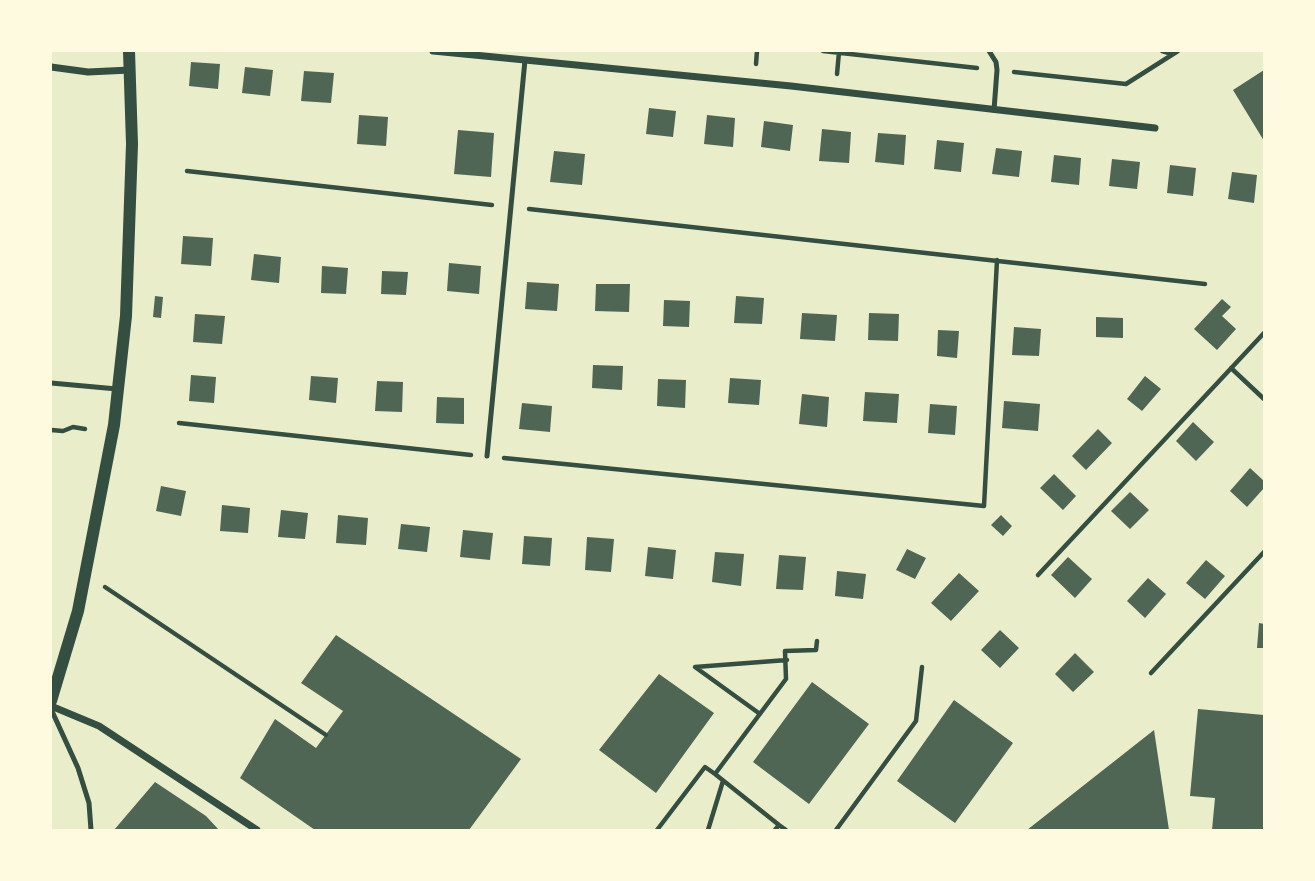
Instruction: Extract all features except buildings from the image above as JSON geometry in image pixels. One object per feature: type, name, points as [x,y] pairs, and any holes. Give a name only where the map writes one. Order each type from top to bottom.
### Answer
[{"type":"street","points":[[51,701],[78,611],[97,520],[118,389],[126,316],[132,144],[130,51]]},
{"type":"street","points":[[433,51],[791,86],[1155,128]]},
{"type":"street","points":[[51,67],[88,72],[130,70]]},
{"type":"street","points":[[51,708],[99,726],[257,830]]},
{"type":"lane","points":[[989,51],[996,62],[997,70],[994,110]]},
{"type":"lane","points":[[487,456],[525,60]]},
{"type":"lane","points":[[51,383],[118,389]]},
{"type":"lane","points":[[51,708],[78,768],[89,803],[91,830]]},
{"type":"path","points":[[1162,51],[1173,54],[1169,51]]},
{"type":"path","points":[[187,172],[1205,284]]},
{"type":"path","points":[[180,423],[984,506],[998,260]]},
{"type":"path","points":[[1038,575],[1264,333]]},
{"type":"path","points":[[1231,368],[1264,399]]},
{"type":"path","points":[[51,430],[63,431],[73,427],[85,429]]},
{"type":"path","points":[[1151,673],[1264,552]]},
{"type":"path","points":[[105,587],[326,735]]},
{"type":"path","points":[[715,774],[786,679],[785,651],[816,650],[817,641]]},
{"type":"path","points":[[760,714],[695,667],[787,660]]},
{"type":"path","points":[[836,830],[916,721],[922,667]]},
{"type":"path","points":[[657,830],[705,767],[777,828],[786,830]]},
{"type":"path","points":[[708,830],[723,781]]}]
